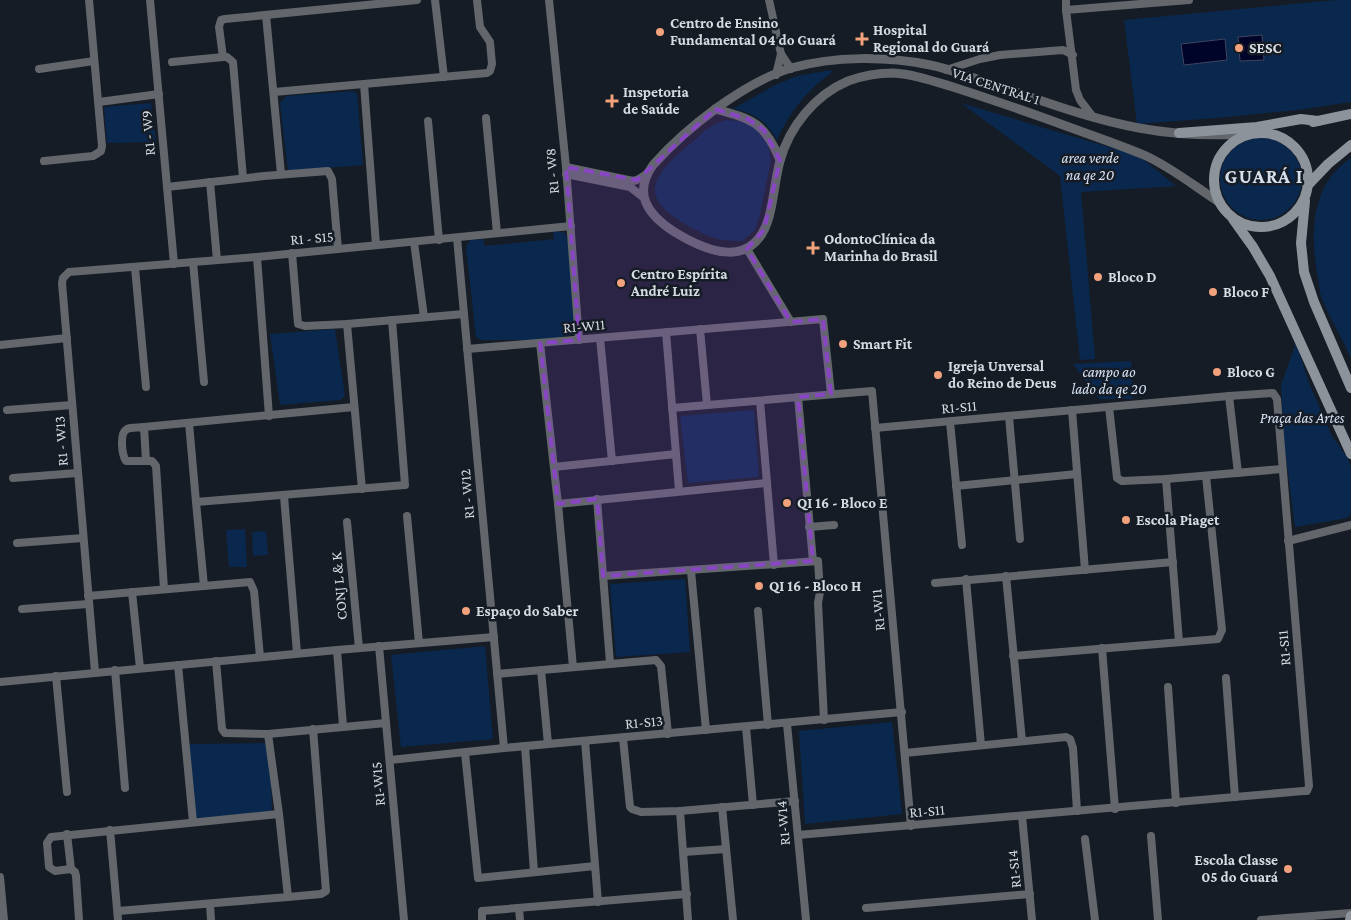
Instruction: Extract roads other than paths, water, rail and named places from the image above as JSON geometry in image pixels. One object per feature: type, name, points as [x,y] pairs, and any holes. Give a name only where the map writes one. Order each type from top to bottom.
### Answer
[{"type":"main road","points":[[1351,114],[1248,134],[1233,141],[1221,153],[1214,169],[1214,186],[1219,202],[1253,248],[1270,276],[1351,454]]},
{"type":"main road","points":[[1179,134],[1257,127],[1301,119],[1318,121]]},
{"type":"main road","points":[[1261,132],[1277,135],[1291,143],[1301,155],[1307,170],[1308,185],[1301,243],[1304,272],[1314,302],[1351,388]]},
{"type":"main road","points":[[1308,185],[1328,164],[1351,145]]},
{"type":"main road","points":[[1230,216],[1243,223],[1258,227],[1272,226],[1286,220],[1297,210],[1305,198]]},
{"type":"main road","points":[[1350,920],[1351,915]]},
{"type":"street","points":[[44,161],[93,156],[100,151],[102,146],[89,0]]},
{"type":"street","name":"R1 - W9","points":[[150,0],[174,264]]},
{"type":"street","points":[[223,57],[219,27],[221,20],[346,4],[417,0]]},
{"type":"street","points":[[435,0],[444,77]]},
{"type":"street","points":[[274,92],[487,73],[492,69],[490,42],[480,27],[478,0]]},
{"type":"street","name":"R1 - W8","points":[[549,0],[571,226],[579,340]]},
{"type":"street","points":[[769,0],[781,54],[791,69]]},
{"type":"street","points":[[1066,0],[1076,90],[1080,100],[1093,117]]},
{"type":"street","points":[[1066,10],[1189,0]]},
{"type":"street","points":[[266,15],[281,174]]},
{"type":"street","points":[[1062,50],[1071,40]]},
{"type":"street","points":[[946,70],[993,56],[1062,50],[1073,55]]},
{"type":"street","points":[[776,75],[781,54]]},
{"type":"street","points":[[172,62],[223,57],[230,60],[234,65],[243,178]]},
{"type":"street","name":"VIA CENTRAL 1","points":[[648,172],[658,160],[699,122],[715,109],[755,84],[791,69],[829,61],[900,60],[946,70],[1093,117],[1139,128],[1208,136],[1248,134]]},
{"type":"street","points":[[39,69],[94,61]]},
{"type":"street","name":"VIA CENTRAL 1","points":[[747,249],[764,230],[769,216],[780,160],[786,145],[805,114],[830,91],[862,77],[894,74],[927,79],[1000,102],[1144,155],[1174,171],[1219,202]]},
{"type":"street","points":[[364,84],[376,245]]},
{"type":"street","points":[[99,102],[159,94]]},
{"type":"street","points":[[715,109],[732,113],[757,124],[770,137],[780,160]]},
{"type":"street","points":[[486,118],[497,233]]},
{"type":"street","points":[[428,121],[439,240]]},
{"type":"street","points":[[566,170],[633,181],[648,172]]},
{"type":"street","points":[[566,170],[630,187],[643,196]]},
{"type":"street","points":[[167,187],[323,171],[331,174],[338,249]]},
{"type":"street","points":[[648,172],[643,196],[655,218],[675,232],[715,250],[733,253],[747,249],[792,322]]},
{"type":"street","points":[[210,182],[217,260]]},
{"type":"street","name":"R1 - S15","points":[[62,283],[63,278],[69,272],[257,257],[571,226]]},
{"type":"street","name":"R1 - W12","points":[[458,238],[504,748]]},
{"type":"street","points":[[414,242],[424,318]]},
{"type":"street","points":[[292,253],[298,324],[305,326],[347,324],[464,314]]},
{"type":"street","points":[[257,257],[269,416]]},
{"type":"street","points":[[193,262],[204,382]]},
{"type":"street","points":[[134,268],[146,387]]},
{"type":"street","name":"R1 - W13","points":[[62,283],[94,672]]},
{"type":"street","name":"R1-W11","points":[[467,349],[824,319],[831,394],[872,391],[911,826]]},
{"type":"street","points":[[196,502],[284,496],[405,484],[392,320]]},
{"type":"street","points":[[347,324],[362,488]]},
{"type":"street","points":[[700,329],[707,405]]},
{"type":"street","points":[[666,332],[679,491]]},
{"type":"street","points":[[0,345],[67,338]]},
{"type":"street","points":[[600,338],[612,460]]},
{"type":"street","points":[[540,343],[558,504],[573,667]]},
{"type":"street","name":"R1-S11","points":[[798,835],[1303,792],[1309,786],[1275,396],[1270,392],[875,428]]},
{"type":"street","points":[[672,408],[831,394]]},
{"type":"street","points":[[1229,396],[1238,473]]},
{"type":"street","points":[[798,397],[813,561]]},
{"type":"street","points":[[760,401],[774,565]]},
{"type":"street","points":[[6,410],[72,405]]},
{"type":"street","points":[[164,589],[156,466],[152,461],[128,462],[123,456],[123,432],[129,429],[144,427],[354,407]]},
{"type":"street","points":[[1109,407],[1117,478],[1124,481],[1282,469]]},
{"type":"street","points":[[1072,410],[1085,570]]},
{"type":"street","points":[[1009,417],[1020,539]]},
{"type":"street","points":[[950,422],[962,545]]},
{"type":"street","points":[[189,423],[204,586]]},
{"type":"street","points":[[144,427],[146,461]]},
{"type":"street","points":[[554,467],[676,454]]},
{"type":"street","points":[[13,478],[77,473]]},
{"type":"street","points":[[956,486],[1077,474]]},
{"type":"street","points":[[1013,656],[1218,639],[1222,634],[1206,476]]},
{"type":"street","points":[[1166,479],[1179,642]]},
{"type":"street","points":[[558,504],[768,483]]},
{"type":"street","points":[[284,496],[297,654]]},
{"type":"street","points":[[596,499],[610,663]]},
{"type":"street","points":[[407,516],[419,643]]},
{"type":"street","name":"CONJ L & K","points":[[347,522],[359,648]]},
{"type":"street","points":[[809,527],[834,525]]},
{"type":"street","points":[[1288,541],[1351,525]]},
{"type":"street","points":[[17,543],[83,538]]},
{"type":"street","points":[[603,576],[818,561],[820,592],[818,603],[824,720]]},
{"type":"street","points":[[935,582],[1173,562]]},
{"type":"street","points":[[691,571],[706,730]]},
{"type":"street","points":[[1006,576],[1022,741]]},
{"type":"street","points":[[966,579],[981,744]]},
{"type":"street","points":[[22,609],[132,592],[247,582],[252,584],[254,591],[260,657]]},
{"type":"street","points":[[132,592],[140,668]]},
{"type":"street","points":[[758,611],[768,725]]},
{"type":"street","points":[[0,682],[115,670],[494,637]]},
{"type":"street","name":"R1-W15","points":[[379,646],[404,920]]},
{"type":"street","points":[[1102,648],[1115,809]]},
{"type":"street","points":[[337,650],[343,726]]},
{"type":"street","points":[[497,674],[653,660],[660,663],[668,734]]},
{"type":"street","points":[[216,661],[223,732],[228,734],[268,734],[386,723]]},
{"type":"street","points":[[178,665],[194,822]]},
{"type":"street","points":[[115,670],[125,788]]},
{"type":"street","points":[[540,670],[548,744]]},
{"type":"street","points":[[56,676],[67,792]]},
{"type":"street","points":[[1226,678],[1235,797]]},
{"type":"street","points":[[1168,687],[1176,804]]},
{"type":"street","name":"R1-S13","points":[[390,760],[902,712]]},
{"type":"street","name":"R1-W14","points":[[787,724],[806,920]]},
{"type":"street","points":[[746,727],[753,806]]},
{"type":"street","points":[[118,911],[321,894],[326,891],[313,729]]},
{"type":"street","points":[[268,734],[288,897]]},
{"type":"street","points":[[905,753],[1061,737],[1070,739],[1077,811]]},
{"type":"street","points":[[624,738],[630,807],[632,809],[641,812],[680,811],[795,801]]},
{"type":"street","points":[[585,741],[598,902]]},
{"type":"street","points":[[525,746],[534,872]]},
{"type":"street","points":[[465,753],[478,878],[595,866]]},
{"type":"street","points":[[722,808],[733,920]]},
{"type":"street","points":[[680,811],[688,920]]},
{"type":"street","points":[[71,869],[55,870],[49,867],[46,843],[51,837],[279,814]]},
{"type":"street","name":"R1-S14","points":[[1022,816],[1032,920]]},
{"type":"street","points":[[110,830],[118,920]]},
{"type":"street","points":[[67,834],[71,869],[75,872],[76,876],[79,920]]},
{"type":"street","points":[[1151,836],[1158,920]]},
{"type":"street","points":[[1085,839],[1095,920]]},
{"type":"street","points":[[684,852],[726,849]]},
{"type":"street","points":[[0,877],[4,920]]},
{"type":"street","points":[[482,920],[482,911],[686,894]]},
{"type":"street","points":[[866,908],[1030,894]]},
{"type":"street","points":[[210,904],[211,920]]},
{"type":"street","points":[[519,908],[520,920]]},
{"type":"street","points":[[1261,920],[1351,915]]},
{"type":"place","name":"Centro de Ensino Fundamental 04 do Guará","points":[[660,32]]},
{"type":"place","name":"Hospital Regional do Guará","points":[[862,39]]},
{"type":"place","name":"SESC","points":[[1239,48]]},
{"type":"place","name":"Inspetoria de Saúde","points":[[612,101]]},
{"type":"place","name":"OdontoClínica da Marinha do Brasil","points":[[813,248]]},
{"type":"place","name":"Bloco D","points":[[1098,277]]},
{"type":"place","name":"Centro Espírita André Luiz","points":[[621,283]]},
{"type":"place","name":"Bloco F","points":[[1213,292]]},
{"type":"place","name":"Smart Fit","points":[[843,344]]},
{"type":"place","name":"Bloco G","points":[[1217,372]]},
{"type":"place","name":"Igreja Unversal do Reino de Deus","points":[[938,375]]},
{"type":"place","name":"QI 16 - Bloco E","points":[[787,503]]},
{"type":"place","name":"Escola Piaget","points":[[1126,520]]},
{"type":"place","name":"QI 16 - Bloco H","points":[[759,586]]},
{"type":"place","name":"Espaço do Saber","points":[[466,611]]},
{"type":"place","name":"Escola Classe 05 do Guará","points":[[1288,869]]},
{"type":"district","name":"GUARÁ I","points":[[1264,176]]},
{"type":"park label","name":"area verde na qe 20","points":[[1090,166]]},
{"type":"park label","name":"campo ao lado da qe 20","points":[[1109,380]]},
{"type":"park label","name":"Praça das Artes","points":[[1302,418]]}]
